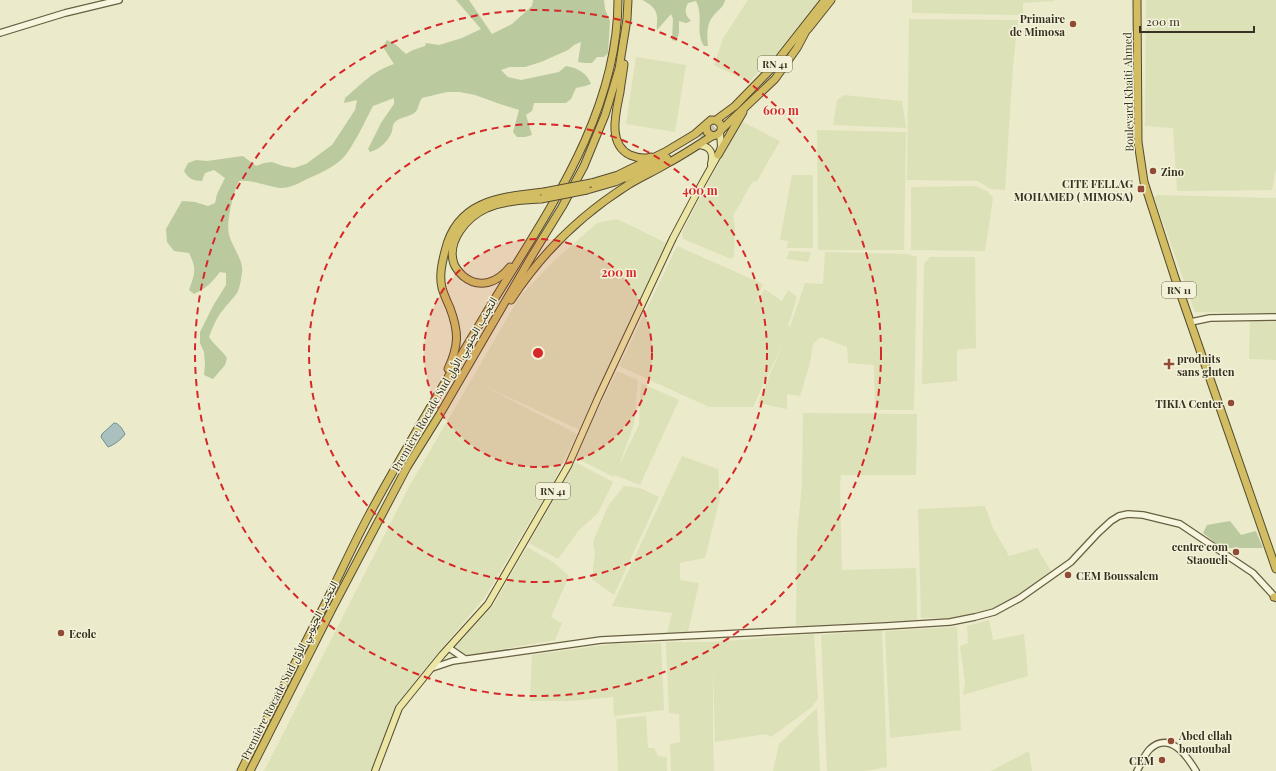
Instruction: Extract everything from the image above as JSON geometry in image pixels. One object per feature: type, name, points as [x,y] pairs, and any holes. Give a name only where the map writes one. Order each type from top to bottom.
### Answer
[{"type":"highway","name":"Première Rocade Sud التجنب الجنوبي الأول","points":[[241,771],[369,515],[450,373],[576,162],[599,106],[611,59],[618,12],[618,0]]},
{"type":"highway","name":"Première Rocade Sud التجنب الجنوبي الأول","points":[[250,771],[328,616],[407,467],[440,414],[562,207],[584,166],[599,132],[615,83],[621,58],[627,19],[628,0]]},
{"type":"highway","name":"RN 41","points":[[716,120],[735,106],[770,70],[825,0]]},
{"type":"highway","name":"RN 41","points":[[721,130],[780,73],[806,32],[831,0]]},
{"type":"highway","name":"Boulevard Khaiti Ahmed","points":[[1137,0],[1138,142],[1144,182],[1160,234],[1276,569]]},
{"type":"highway","points":[[627,19],[626,53],[615,122],[616,139],[627,154],[639,158],[646,158],[665,152]]},
{"type":"highway","points":[[724,121],[773,74],[806,32]]},
{"type":"highway","name":"RN 41","points":[[718,155],[728,140],[746,106]]},
{"type":"highway","points":[[420,426],[455,353],[457,340],[456,324],[442,287],[441,275],[446,246],[452,232],[460,220],[468,213],[484,204],[509,196],[542,196],[618,175],[665,152],[692,136],[709,121],[716,120],[720,122],[721,130],[717,135],[700,135],[615,182]]},
{"type":"highway","points":[[706,125],[706,130],[711,135]]},
{"type":"highway","points":[[600,205],[639,179],[698,145],[711,135]]},
{"type":"highway","points":[[440,414],[525,279],[560,240],[600,205],[629,183],[701,138]]},
{"type":"highway","points":[[548,211],[510,267],[504,275],[498,279],[490,283],[475,283],[466,278],[454,265],[452,257],[453,246],[460,230],[467,222],[485,209],[507,202],[587,190],[627,178],[662,161]]},
{"type":"main road","points":[[699,190],[721,147],[721,130]]},
{"type":"main road","points":[[699,190],[701,182],[718,149],[718,144],[711,135]]},
{"type":"main road","points":[[698,145],[706,147],[711,152],[712,157],[710,167]]},
{"type":"main road","name":"RN 41","points":[[375,771],[399,708],[431,668],[488,604],[568,466],[673,238],[699,190]]},
{"type":"street","points":[[0,33],[65,12],[119,0]]},
{"type":"street","points":[[1191,322],[1210,318],[1276,317]]},
{"type":"street","points":[[431,668],[441,664],[465,659],[601,640],[950,622],[975,618],[994,612],[1020,598],[1071,562],[1111,521],[1119,516],[1128,514],[1143,514],[1180,524],[1253,572],[1275,597]]},
{"type":"street","points":[[449,648],[465,659]]},
{"type":"street","points":[[1137,771],[1147,752],[1153,746],[1161,743],[1173,745],[1184,752],[1196,771]]},
{"type":"green space","points":[[456,0],[469,0],[492,34],[512,24],[532,6],[533,0],[604,0],[605,9],[610,21],[608,53],[604,57],[597,57],[592,63],[578,62],[581,42],[568,50],[541,62],[525,67],[510,67],[501,70],[508,77],[521,80],[559,72],[566,66],[582,72],[591,84],[576,88],[571,99],[566,103],[534,103],[532,111],[526,115],[532,135],[517,137],[513,132],[519,110],[475,95],[460,92],[447,92],[422,98],[417,110],[395,122],[391,134],[385,143],[370,152],[368,149],[381,123],[394,104],[394,98],[373,106],[355,141],[346,154],[342,159],[325,170],[298,184],[284,188],[249,181],[239,181],[234,193],[228,229],[231,240],[240,258],[242,268],[239,289],[218,316],[209,337],[227,358],[225,365],[213,379],[204,375],[204,352],[200,343],[200,332],[213,306],[226,285],[226,273],[220,272],[208,285],[194,294],[189,290],[194,271],[192,258],[189,253],[174,251],[167,242],[166,229],[182,201],[195,202],[208,206],[215,203],[217,194],[225,178],[214,170],[205,173],[202,181],[193,180],[187,176],[184,171],[188,163],[196,160],[207,161],[243,156],[256,166],[272,162],[294,168],[306,164],[332,145],[355,110],[357,100],[344,103],[345,98],[373,74],[394,64],[383,47],[387,40],[396,45],[406,54],[425,46],[426,43],[439,45],[462,38],[481,29]]},
{"type":"green space","points":[[642,0],[725,0],[722,7],[711,18],[707,34],[708,46],[704,46],[701,41],[699,12],[696,1],[688,3],[686,8],[686,15],[691,21],[686,23],[679,21],[679,33],[676,41],[672,40],[673,19],[671,14],[657,30],[657,18],[654,8]]},
{"type":"green space","points":[[748,0],[822,0],[795,34],[749,82],[714,65],[723,38]]},
{"type":"green space","points":[[912,0],[1054,1],[1023,3],[1023,15],[912,13]]},
{"type":"green space","points":[[1146,0],[1276,0],[1276,169],[1272,190],[1177,191],[1173,128],[1145,126]]},
{"type":"green space","points":[[909,19],[1018,20],[1013,66],[1005,190],[990,189],[978,181],[907,180]]},
{"type":"green space","points":[[636,57],[686,65],[675,132],[626,124]]},
{"type":"green space","points":[[844,95],[902,101],[906,128],[833,125],[837,100]]},
{"type":"green space","points":[[741,121],[780,141],[757,181],[752,182],[733,216],[735,227],[734,257],[731,259],[683,239],[682,232]]},
{"type":"green space","points":[[817,130],[906,132],[904,250],[818,250]]},
{"type":"green space","points":[[792,175],[813,175],[813,248],[787,248],[788,241],[780,240]]},
{"type":"green space","points":[[975,186],[987,191],[993,198],[985,251],[911,250],[911,187]]},
{"type":"green space","points":[[1158,195],[1276,198],[1276,313],[1195,312],[1154,197]]},
{"type":"green space","points":[[617,219],[666,243],[580,430],[484,386],[577,434],[554,481],[485,597],[395,707],[372,771],[264,771],[410,485],[520,296],[554,261],[597,223]]},
{"type":"green space","points":[[677,246],[763,284],[754,307],[764,289],[782,301],[788,290],[797,297],[788,326],[790,327],[805,283],[823,284],[825,252],[907,254],[917,257],[914,410],[875,410],[874,365],[848,363],[847,347],[821,337],[813,344],[810,363],[800,396],[787,394],[787,409],[758,403],[784,341],[753,407],[709,407],[619,366]]},
{"type":"green space","points":[[789,251],[811,252],[808,262],[787,259]]},
{"type":"green space","points":[[930,257],[975,257],[976,348],[957,350],[957,381],[922,384],[924,264]]},
{"type":"green space","points":[[1250,320],[1276,321],[1276,360],[1249,359]]},
{"type":"green space","points":[[617,371],[638,380],[634,424],[618,468],[639,425],[641,383],[679,400],[640,485],[615,475],[614,477],[574,457]]},
{"type":"green space","points":[[803,413],[917,414],[916,475],[841,475],[840,486],[842,570],[916,568],[917,620],[796,626],[797,535],[802,485]]},
{"type":"green space","points":[[682,456],[718,469],[720,498],[705,558],[680,563],[680,580],[699,583],[688,632],[667,634],[672,613],[612,606]]},
{"type":"green space","points":[[575,462],[613,482],[598,513],[579,530],[558,559],[529,543]]},
{"type":"green space","points":[[624,486],[640,488],[659,497],[614,595],[592,579],[595,552],[593,542],[608,506]]},
{"type":"green space","points":[[985,506],[993,528],[1009,556],[1037,548],[1051,571],[1029,588],[989,610],[952,618],[921,618],[918,509]]},
{"type":"green space","points":[[1230,521],[1241,535],[1256,531],[1263,548],[1222,548],[1203,533],[1207,525]]},
{"type":"green space","points":[[527,547],[553,562],[569,576],[551,617],[562,623],[555,640],[452,658],[449,652],[494,604]]},
{"type":"green space","points":[[989,620],[993,640],[1024,634],[1028,676],[963,695],[965,682],[960,646],[968,643],[967,626]]},
{"type":"green space","points":[[957,627],[961,730],[890,738],[885,631]]},
{"type":"green space","points":[[882,630],[887,767],[865,771],[827,771],[821,635]]},
{"type":"green space","points":[[814,634],[818,698],[812,707],[771,737],[766,734],[715,742],[713,667],[714,771],[671,771],[670,744],[680,742],[679,714],[669,713],[666,642],[712,642]]},
{"type":"green space","points":[[661,643],[664,710],[614,716],[613,697],[572,701],[530,701],[532,655],[612,644]]},
{"type":"green space","points":[[817,708],[820,771],[773,771],[779,744]]},
{"type":"green space","points":[[646,716],[648,748],[654,748],[658,756],[667,757],[667,771],[618,771],[616,719]]},
{"type":"green space","points":[[1029,751],[1032,771],[991,771]]},
{"type":"shaded area","points":[[114,423],[119,425],[125,434],[118,442],[108,447],[101,437],[102,434]]},
{"type":"tunnel","points":[[701,138],[724,121]]},
{"type":"place","name":"Primaire de Mimosa","points":[[1073,24]]},
{"type":"place","name":"Zino","points":[[1153,171]]},
{"type":"place","name":"CITE FELLAG MOHAMED ( MIMOSA)","points":[[1141,189]]},
{"type":"place","name":"produits sans gluten","points":[[1169,364]]},
{"type":"place","name":"TIKIA Center","points":[[1231,403]]},
{"type":"place","name":"centre com Staoueli","points":[[1236,552]]},
{"type":"place","name":"CEM Boussalem","points":[[1068,575]]},
{"type":"place","name":"Ecole","points":[[61,633]]},
{"type":"place","name":"Abed ellah boutoubal","points":[[1171,741]]},
{"type":"place","name":"CEM","points":[[1162,760]]}]
